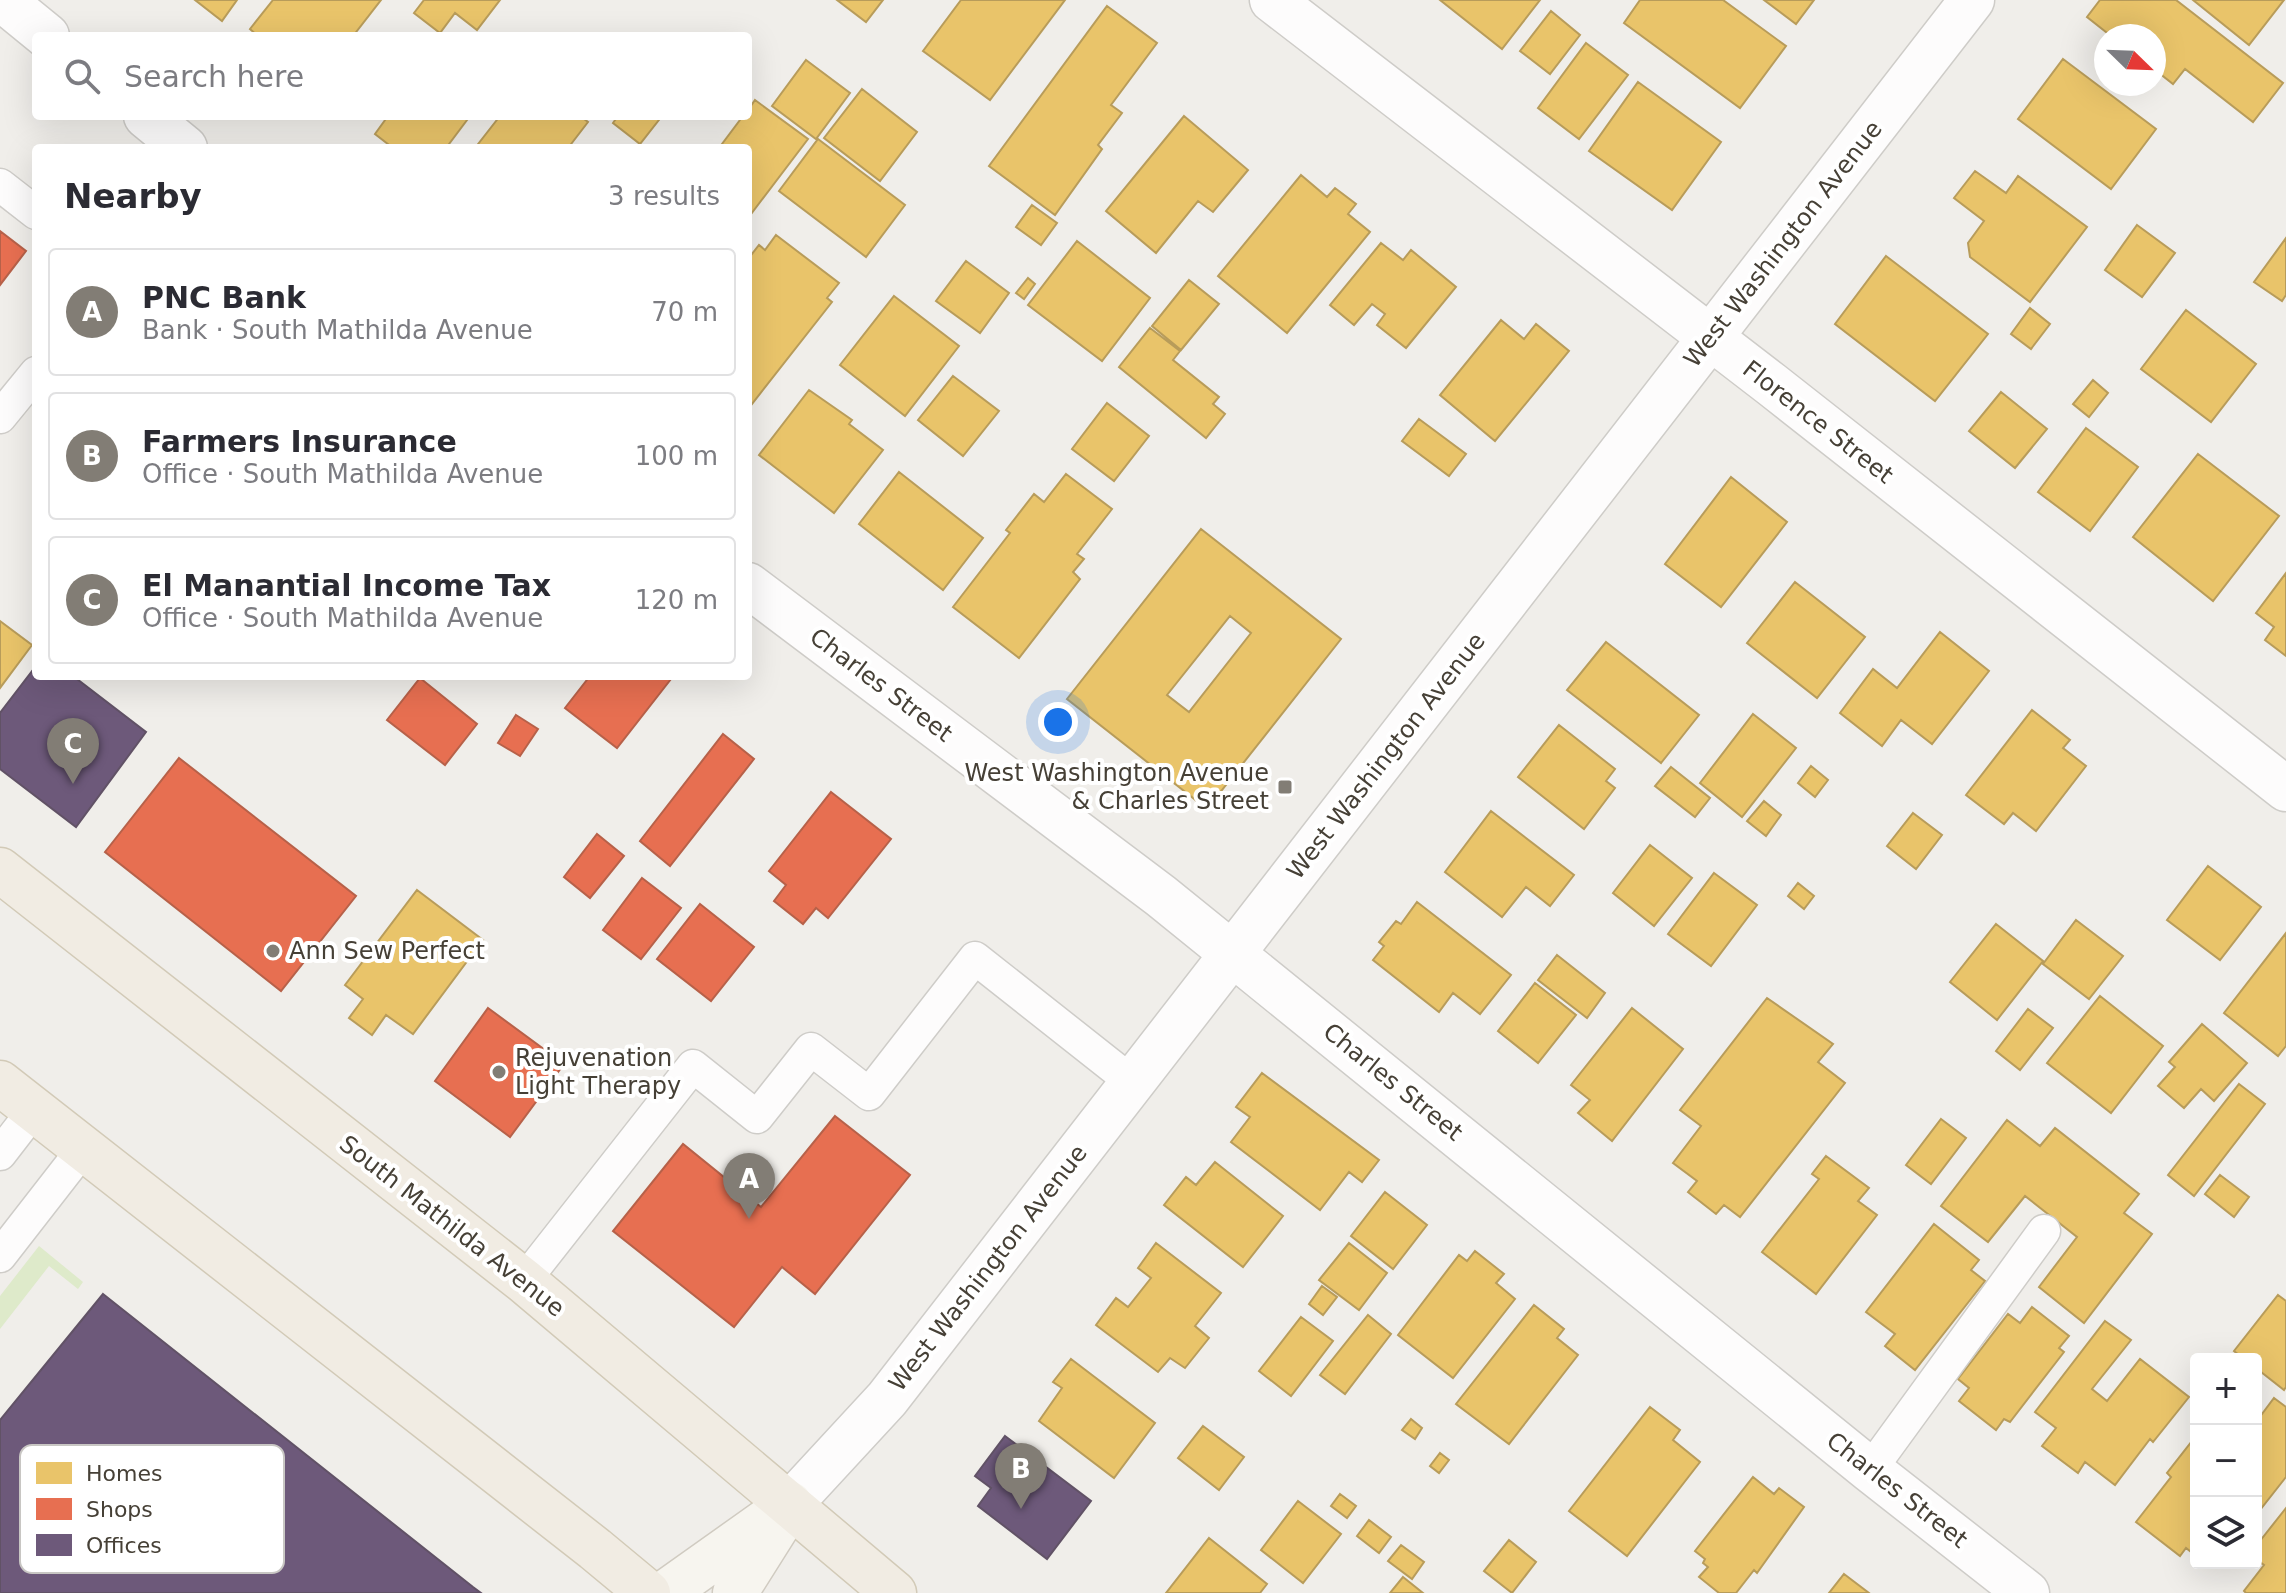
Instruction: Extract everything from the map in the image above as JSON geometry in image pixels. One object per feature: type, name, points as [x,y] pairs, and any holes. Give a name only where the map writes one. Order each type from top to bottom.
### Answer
[{"type":"main road","name":"South Mathilda Avenue","points":[[0,870],[524,1281],[894,1593]]},
{"type":"main road","points":[[0,1083],[648,1593]]},
{"type":"main road","name":"West Washington Avenue","points":[[665,1593],[790,1504]]},
{"type":"main road","name":"West Washington Avenue","points":[[735,1593],[790,1504]]},
{"type":"street","points":[[3,0],[42,32]]},
{"type":"street","name":"Florence Street","points":[[1272,0],[2286,789]]},
{"type":"street","name":"West Washington Avenue","points":[[790,1504],[887,1399],[1972,0]]},
{"type":"street","points":[[151,120],[180,144]]},
{"type":"street","name":"Charles Street","points":[[752,588],[1161,896],[1870,1470],[2027,1593]]},
{"type":"lane","points":[[0,185],[32,210]]},
{"type":"lane","points":[[17,411],[32,381]]},
{"type":"lane","points":[[524,1281],[693,1066],[757,1117],[811,1049],[869,1094],[975,958],[1132,1082]]},
{"type":"lane","points":[[0,1154],[34,1110]]},
{"type":"lane","points":[[0,1256],[84,1148]]},
{"type":"lane","points":[[1870,1470],[2044,1231]]},
{"type":"green space","points":[[39,1246],[83,1282],[78,1289],[49,1266],[0,1329],[0,1296]]},
{"type":"building: Homes","points":[[195,0],[237,0],[222,21]]},
{"type":"building: Homes","points":[[273,0],[381,0],[356,32],[253,32],[250,29]]},
{"type":"building: Homes","points":[[424,0],[500,0],[477,30],[455,13],[439,32],[414,13]]},
{"type":"building: Homes","points":[[837,0],[883,0],[866,22]]},
{"type":"building: Homes","points":[[961,0],[1065,0],[990,100],[923,51]]},
{"type":"building: Homes","points":[[1440,0],[1540,0],[1502,49]]},
{"type":"building: Homes","points":[[1640,0],[1723,0],[1786,46],[1740,108],[1624,23]]},
{"type":"building: Homes","points":[[1764,0],[1814,0],[1796,24]]},
{"type":"building: Homes","points":[[2100,0],[2176,0],[2283,83],[2253,122],[2185,69],[2173,84],[2166,78],[2166,24],[2096,24],[2087,17]]},
{"type":"building: Homes","points":[[2193,0],[2284,0],[2249,45]]},
{"type":"building: Homes","points":[[1107,6],[1157,43],[1111,105],[1122,113],[1098,145],[1102,149],[1055,215],[989,166]]},
{"type":"building: Homes","points":[[1551,11],[1580,35],[1550,74],[1520,51]]},
{"type":"building: Homes","points":[[1586,43],[1628,75],[1579,139],[1538,108]]},
{"type":"building: Homes","points":[[2063,59],[2094,82],[2094,96],[2112,96],[2156,129],[2111,189],[2018,119]]},
{"type":"building: Homes","points":[[806,60],[850,93],[816,139],[772,106]]},
{"type":"building: Homes","points":[[1638,82],[1721,142],[1672,210],[1589,151]]},
{"type":"building: Homes","points":[[862,89],[917,132],[880,181],[824,138]]},
{"type":"building: Homes","points":[[755,100],[808,139],[752,213],[752,144],[722,144],[740,120],[752,120]]},
{"type":"building: Homes","points":[[1184,116],[1248,170],[1213,212],[1198,201],[1156,253],[1106,211]]},
{"type":"building: Homes","points":[[385,120],[467,120],[449,144],[388,144],[375,134]]},
{"type":"building: Homes","points":[[497,120],[588,122],[571,144],[478,144]]},
{"type":"building: Homes","points":[[615,120],[659,120],[640,144],[613,123]]},
{"type":"building: Homes","points":[[818,139],[905,205],[866,257],[779,191]]},
{"type":"building: Homes","points":[[1975,171],[2006,193],[2018,176],[2087,227],[2030,302],[1970,257],[1968,243],[1984,221],[1954,198]]},
{"type":"building: Homes","points":[[1301,175],[1327,197],[1335,188],[1356,204],[1348,214],[1370,232],[1287,333],[1218,276]]},
{"type":"building: Homes","points":[[1032,205],[1057,223],[1041,245],[1016,227]]},
{"type":"building: Homes","points":[[2137,225],[2175,253],[2142,297],[2105,270]]},
{"type":"building: Homes","points":[[776,235],[839,283],[827,298],[832,302],[752,404],[752,254],[759,245],[765,250]]},
{"type":"building: Homes","points":[[2286,238],[2286,295],[2282,301],[2254,282]]},
{"type":"building: Homes","points":[[1077,241],[1150,298],[1102,361],[1028,305]]},
{"type":"building: Homes","points":[[1381,243],[1403,260],[1411,250],[1456,287],[1406,348],[1377,325],[1385,314],[1372,304],[1354,325],[1330,305]]},
{"type":"building: Homes","points":[[1886,256],[1988,334],[1935,401],[1835,324]]},
{"type":"building: Homes","points":[[966,261],[1009,293],[980,333],[936,301]]},
{"type":"building: Homes","points":[[1028,278],[1035,284],[1024,299],[1016,293]]},
{"type":"building: Homes","points":[[1189,280],[1219,304],[1181,350],[1152,326]]},
{"type":"building: Homes","points":[[894,296],[959,346],[905,416],[840,365]]},
{"type":"building: Homes","points":[[2030,308],[2050,324],[2031,349],[2011,334]]},
{"type":"building: Homes","points":[[2186,310],[2256,364],[2211,422],[2141,369]]},
{"type":"building: Homes","points":[[1501,320],[1524,339],[1536,324],[1569,351],[1495,441],[1440,395]]},
{"type":"building: Homes","points":[[1150,328],[1180,351],[1173,360],[1219,397],[1213,404],[1225,414],[1206,438],[1119,367]]},
{"type":"building: Homes","points":[[953,376],[999,411],[963,456],[918,420]]},
{"type":"building: Homes","points":[[2093,380],[2108,393],[2089,417],[2073,404]]},
{"type":"building: Homes","points":[[809,390],[852,420],[849,424],[883,450],[834,513],[759,455]]},
{"type":"building: Homes","points":[[2001,392],[2047,429],[2015,468],[1969,431]]},
{"type":"building: Homes","points":[[1107,403],[1149,436],[1114,481],[1072,449]]},
{"type":"building: Homes","points":[[1419,419],[1466,454],[1449,476],[1402,441]]},
{"type":"building: Homes","points":[[2086,428],[2138,467],[2090,531],[2038,492]]},
{"type":"building: Homes","points":[[2198,454],[2279,516],[2213,601],[2133,537]]},
{"type":"building: Homes","points":[[899,472],[983,538],[943,590],[859,524]]},
{"type":"building: Homes","points":[[1066,474],[1112,509],[1077,554],[1084,559],[1073,572],[1080,579],[1019,658],[953,607],[1010,533],[1006,530],[1034,494],[1044,502]]},
{"type":"building: Homes","points":[[1731,477],[1787,522],[1721,607],[1665,564]]},
{"type":"building: Homes","points":[[1201,529],[1341,639],[1207,809],[1067,699]],"holes":[[[1230,616],[1251,633],[1189,712],[1167,695]]]},
{"type":"building: Homes","points":[[2286,573],[2286,656],[2265,640],[2274,627],[2256,613]]},
{"type":"building: Homes","points":[[1795,582],[1865,637],[1817,698],[1747,643]]},
{"type":"building: Homes","points":[[0,621],[32,645],[0,688]]},
{"type":"building: Homes","points":[[1940,632],[1989,671],[1932,744],[1901,720],[1882,746],[1840,713],[1873,669],[1897,688]]},
{"type":"building: Homes","points":[[1606,642],[1699,715],[1661,763],[1567,690]]},
{"type":"building: Homes","points":[[2032,710],[2070,740],[2063,748],[2086,766],[2036,831],[2013,813],[2004,824],[1966,795]]},
{"type":"building: Homes","points":[[1753,714],[1796,748],[1742,817],[1700,783]]},
{"type":"building: Homes","points":[[1559,725],[1615,769],[1606,781],[1615,788],[1584,829],[1518,777]]},
{"type":"building: Homes","points":[[1811,766],[1828,780],[1815,797],[1798,783]]},
{"type":"building: Homes","points":[[1671,767],[1710,798],[1695,817],[1655,786]]},
{"type":"building: Homes","points":[[1764,801],[1781,815],[1766,836],[1747,821]]},
{"type":"building: Homes","points":[[1491,811],[1574,875],[1550,906],[1526,887],[1502,917],[1445,872]]},
{"type":"building: Homes","points":[[1913,813],[1942,835],[1916,869],[1887,846]]},
{"type":"building: Homes","points":[[1650,845],[1692,878],[1654,926],[1613,893]]},
{"type":"building: Homes","points":[[2208,866],[2261,907],[2220,960],[2167,920]]},
{"type":"building: Homes","points":[[1714,873],[1757,905],[1711,966],[1668,934]]},
{"type":"building: Homes","points":[[1798,883],[1814,896],[1804,909],[1788,896]]},
{"type":"building: Homes","points":[[417,890],[483,940],[413,1034],[386,1015],[372,1035],[349,1018],[363,999],[345,985]]},
{"type":"building: Homes","points":[[1417,902],[1511,975],[1480,1014],[1453,993],[1439,1012],[1373,960],[1384,946],[1379,942],[1396,921],[1401,924]]},
{"type":"building: Homes","points":[[2076,920],[2123,956],[2089,999],[2043,964]]},
{"type":"building: Homes","points":[[1996,924],[2043,961],[1997,1020],[1950,982]]},
{"type":"building: Homes","points":[[2286,933],[2286,1046],[2278,1056],[2224,1013]]},
{"type":"building: Homes","points":[[1557,955],[1605,993],[1587,1018],[1538,980]]},
{"type":"building: Homes","points":[[1535,983],[1576,1015],[1538,1063],[1498,1031]]},
{"type":"building: Homes","points":[[2100,996],[2163,1046],[2111,1113],[2047,1063]]},
{"type":"building: Homes","points":[[1767,998],[1833,1044],[1818,1062],[1845,1083],[1740,1217],[1724,1205],[1716,1214],[1688,1192],[1697,1181],[1673,1163],[1701,1126],[1680,1110]]},
{"type":"building: Homes","points":[[1632,1008],[1683,1049],[1612,1141],[1578,1113],[1590,1100],[1571,1085]]},
{"type":"building: Homes","points":[[2028,1009],[2053,1028],[2020,1070],[1996,1051]]},
{"type":"building: Homes","points":[[2202,1024],[2247,1063],[2214,1101],[2201,1089],[2184,1108],[2158,1086],[2175,1067],[2169,1062]]},
{"type":"building: Homes","points":[[1262,1073],[1379,1160],[1362,1182],[1349,1172],[1320,1210],[1231,1142],[1250,1117],[1236,1107]]},
{"type":"building: Homes","points":[[2239,1084],[2265,1104],[2194,1196],[2168,1175]]},
{"type":"building: Homes","points":[[1941,1119],[1966,1138],[1931,1184],[1906,1165]]},
{"type":"building: Homes","points":[[2007,1120],[2040,1146],[2055,1128],[2139,1194],[2124,1213],[2152,1234],[2084,1323],[2039,1287],[2077,1237],[2025,1196],[1988,1242],[1941,1206]]},
{"type":"building: Homes","points":[[1826,1156],[1869,1188],[1858,1201],[1877,1215],[1816,1294],[1762,1252],[1819,1179],[1812,1174]]},
{"type":"building: Homes","points":[[1215,1162],[1283,1216],[1243,1267],[1164,1205],[1186,1177],[1196,1185]]},
{"type":"building: Homes","points":[[2220,1175],[2249,1197],[2234,1217],[2205,1194]]},
{"type":"building: Homes","points":[[1385,1192],[1427,1225],[1393,1269],[1351,1236]]},
{"type":"building: Homes","points":[[1934,1224],[1979,1260],[1971,1270],[1985,1281],[1915,1370],[1885,1346],[1895,1334],[1866,1312]]},
{"type":"building: Homes","points":[[1156,1243],[1221,1293],[1195,1326],[1209,1338],[1185,1368],[1170,1358],[1158,1372],[1096,1325],[1116,1298],[1128,1307],[1151,1278],[1138,1268]]},
{"type":"building: Homes","points":[[1349,1243],[1387,1273],[1359,1310],[1319,1280]]},
{"type":"building: Homes","points":[[1475,1251],[1504,1274],[1496,1283],[1515,1299],[1453,1378],[1398,1335],[1459,1255],[1467,1261]]},
{"type":"building: Homes","points":[[1322,1286],[1337,1297],[1323,1315],[1309,1304]]},
{"type":"building: Homes","points":[[2278,1295],[2286,1301],[2284,1390],[2262,1373],[2262,1353],[2234,1351]]},
{"type":"building: Homes","points":[[1534,1305],[1564,1329],[1557,1338],[1578,1355],[1509,1444],[1456,1404]]},
{"type":"building: Homes","points":[[2032,1307],[2069,1336],[2059,1348],[2064,1352],[2010,1422],[2004,1419],[1996,1430],[1959,1401],[1969,1388],[1958,1379],[2008,1314],[2020,1323]]},
{"type":"building: Homes","points":[[1368,1315],[1391,1334],[1345,1394],[1320,1375]]},
{"type":"building: Homes","points":[[1301,1317],[1333,1341],[1291,1396],[1259,1371]]},
{"type":"building: Homes","points":[[2105,1321],[2131,1340],[2092,1389],[2107,1401],[2140,1359],[2189,1397],[2153,1442],[2150,1439],[2115,1485],[2085,1462],[2078,1473],[2042,1446],[2056,1428],[2035,1412]]},
{"type":"building: Homes","points":[[1071,1359],[1155,1423],[1114,1478],[1039,1421],[1062,1388],[1053,1382]]},
{"type":"building: Homes","points":[[2274,1398],[2286,1407],[2286,1477],[2262,1507],[2262,1425],[2262,1414]]},
{"type":"building: Homes","points":[[1650,1407],[1680,1430],[1673,1440],[1700,1462],[1627,1556],[1569,1511]]},
{"type":"building: Homes","points":[[1411,1419],[1422,1428],[1415,1439],[1402,1430]]},
{"type":"building: Homes","points":[[1203,1426],[1244,1457],[1219,1490],[1178,1458]]},
{"type":"building: Homes","points":[[2190,1444],[2190,1551],[2186,1548],[2180,1556],[2136,1522],[2171,1477],[2167,1473]]},
{"type":"building: Homes","points":[[1440,1453],[1449,1460],[1439,1473],[1430,1466]]},
{"type":"building: Homes","points":[[1753,1477],[1774,1494],[1779,1488],[1804,1507],[1757,1573],[1754,1570],[1736,1593],[1719,1593],[1699,1577],[1708,1567],[1703,1563],[1705,1559],[1695,1551]]},
{"type":"building: Homes","points":[[1340,1494],[1356,1506],[1347,1518],[1331,1506]]},
{"type":"building: Homes","points":[[1298,1501],[1341,1534],[1303,1583],[1261,1550]]},
{"type":"building: Homes","points":[[2286,1508],[2286,1593],[2244,1591],[2264,1565],[2262,1538]]},
{"type":"building: Homes","points":[[1369,1520],[1391,1537],[1379,1553],[1357,1536]]},
{"type":"building: Homes","points":[[1209,1538],[1267,1584],[1260,1593],[1166,1593]]},
{"type":"building: Homes","points":[[1509,1540],[1536,1562],[1512,1593],[1484,1571]]},
{"type":"building: Homes","points":[[1401,1545],[1424,1562],[1412,1579],[1388,1561]]},
{"type":"building: Homes","points":[[1844,1574],[1869,1593],[1829,1593]]},
{"type":"building: Homes","points":[[1403,1577],[1423,1593],[1390,1593]]},
{"type":"building: Shops","points":[[0,231],[26,251],[0,285]]},
{"type":"building: Shops","points":[[418,680],[422,680],[477,724],[445,765],[387,720]]},
{"type":"building: Shops","points":[[587,680],[670,680],[617,748],[565,708]]},
{"type":"building: Shops","points":[[516,715],[538,729],[520,756],[498,743]]},
{"type":"building: Shops","points":[[723,734],[754,759],[670,866],[640,841]]},
{"type":"building: Shops","points":[[179,758],[356,896],[281,991],[105,852]]},
{"type":"building: Shops","points":[[831,792],[891,839],[828,918],[816,908],[803,924],[774,901],[786,885],[769,871]]},
{"type":"building: Shops","points":[[597,834],[624,856],[590,898],[564,877]]},
{"type":"building: Shops","points":[[642,878],[681,908],[641,959],[603,930]]},
{"type":"building: Shops","points":[[700,904],[754,947],[711,1001],[657,959]]},
{"type":"building: Shops","name":"Rejuvenation Light Therapy","points":[[488,1008],[564,1064],[510,1137],[435,1081]]},
{"type":"building: Shops","points":[[835,1116],[910,1175],[815,1294],[782,1267],[734,1327],[613,1231],[683,1144],[761,1207]]},
{"type":"building: Offices","points":[[32,671],[32,680],[78,680],[146,732],[76,827],[0,769],[0,713]]},
{"type":"building: Offices","points":[[103,1294],[481,1593],[0,1593],[0,1420]]},
{"type":"building: Offices","points":[[1005,1436],[1091,1501],[1047,1559],[978,1506],[991,1488],[975,1476]]},
{"type":"place","name":"El Manantial Income Tax","points":[[73,784]]},
{"type":"place","name":"West Washington Avenue & Charles Street","points":[[1285,787]]},
{"type":"place","name":"Ann Sew Perfect","points":[[273,951]]},
{"type":"place","name":"Rejuvenation Light Therapy","points":[[499,1072]]},
{"type":"place","name":"PNC Bank","points":[[749,1219]]},
{"type":"place","name":"Farmers Insurance","points":[[1021,1509]]}]
